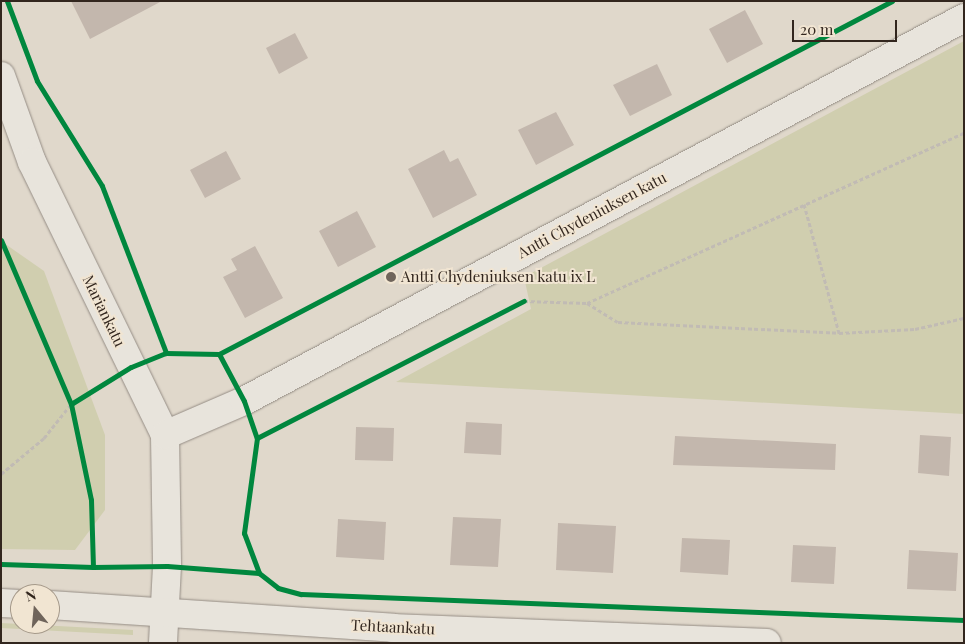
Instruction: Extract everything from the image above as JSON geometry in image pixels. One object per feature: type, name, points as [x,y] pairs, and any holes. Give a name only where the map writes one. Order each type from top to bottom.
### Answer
[{"type":"main road","name":"Antti Chydeniuksen katu","points":[[165,435],[253,396],[964,18]]},
{"type":"main road","name":"Mariankatu","points":[[1,76],[32,162],[165,435],[165,611],[163,643]]},
{"type":"main road","name":"Tehtaankatu","points":[[60,606],[165,611],[393,628],[767,643]]},
{"type":"path","points":[[515,305],[524,300],[587,303],[964,133]]},
{"type":"path","points":[[804,204],[839,332]]},
{"type":"path","points":[[587,303],[618,322],[839,332],[915,329],[964,318]]},
{"type":"path","points":[[67,395],[73,413]]},
{"type":"path","points":[[1,474],[44,438],[70,404],[78,400]]},
{"type":"shaded area","points":[[964,41],[964,414],[396,382],[531,309],[524,277]]},
{"type":"shaded area","points":[[1,241],[44,271],[105,435],[105,510],[75,550],[1,549]]},
{"type":"shaded area","points":[[1,623],[10,623],[10,628],[1,628]]},
{"type":"shaded area","points":[[60,626],[133,630],[133,635],[60,631]]},
{"type":"building","points":[[71,1],[162,1],[90,39]]},
{"type":"building","points":[[745,10],[763,44],[727,63],[709,29]]},
{"type":"building","points":[[295,33],[308,58],[279,74],[266,48]]},
{"type":"building","points":[[657,64],[672,95],[630,116],[613,85]]},
{"type":"building","points":[[556,112],[574,145],[536,165],[518,130]]},
{"type":"building","points":[[444,150],[450,162],[458,158],[477,195],[433,218],[408,169]]},
{"type":"building","points":[[226,151],[241,179],[205,198],[190,170]]},
{"type":"building","points":[[357,211],[376,247],[338,267],[319,231]]},
{"type":"building","points":[[255,246],[283,298],[245,318],[223,277],[237,270],[231,259]]},
{"type":"building","points":[[466,422],[502,424],[501,455],[464,453]]},
{"type":"building","points":[[356,427],[394,428],[393,461],[355,460]]},
{"type":"building","points":[[920,435],[951,437],[949,476],[918,473]]},
{"type":"building","points":[[675,436],[836,444],[835,470],[673,465]]},
{"type":"building","points":[[453,517],[501,519],[498,567],[450,565]]},
{"type":"building","points":[[338,519],[386,522],[384,560],[336,557]]},
{"type":"building","points":[[558,523],[616,526],[613,573],[556,570]]},
{"type":"building","points":[[682,538],[730,540],[728,575],[680,572]]},
{"type":"building","points":[[793,545],[836,547],[834,584],[791,582]]},
{"type":"building","points":[[909,550],[958,553],[956,591],[907,589]]},
{"type":"cycle path","points":[[7,1],[37,81],[102,186],[166,353]]},
{"type":"cycle path","points":[[71,404],[131,367],[166,353],[219,354],[892,1]]},
{"type":"cycle path","points":[[1,240],[71,404],[91,500],[93,567],[167,566],[259,573],[278,588],[301,594],[964,620]]},
{"type":"cycle path","points":[[257,438],[524,301]]},
{"type":"cycle path","points":[[219,354],[244,401],[257,438],[244,533],[259,573]]},
{"type":"cycle path","points":[[1,564],[93,567]]},
{"type":"place","name":"Antti Chydeniuksen katu ix L","points":[[391,277]]}]
